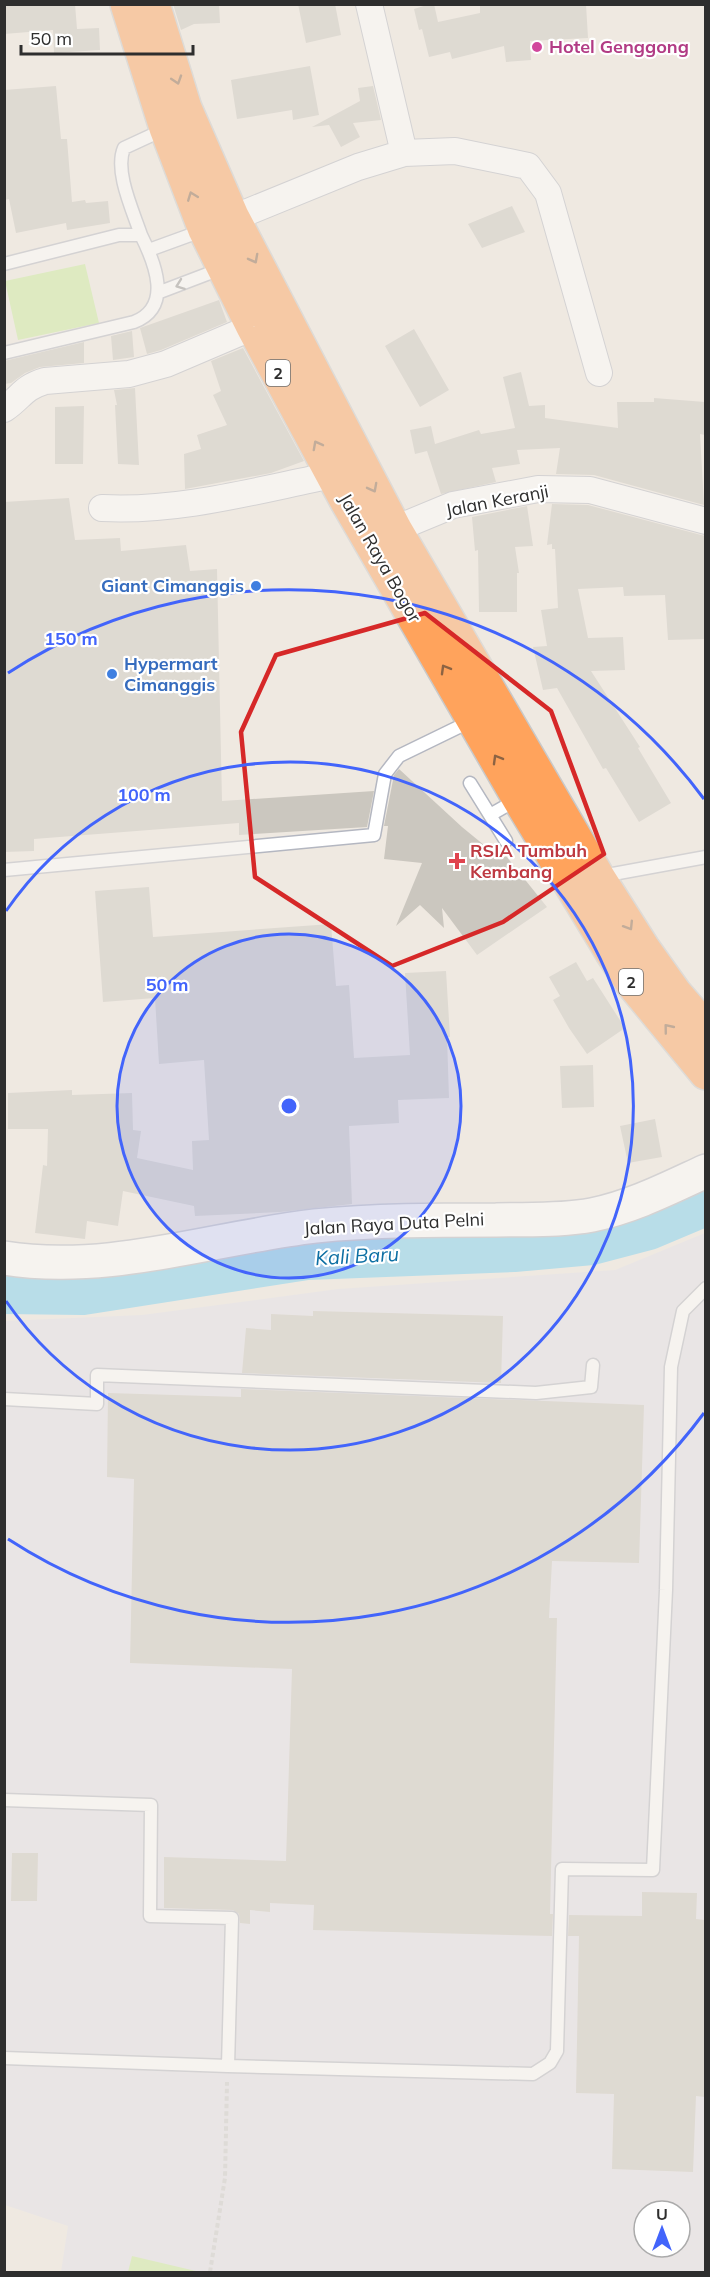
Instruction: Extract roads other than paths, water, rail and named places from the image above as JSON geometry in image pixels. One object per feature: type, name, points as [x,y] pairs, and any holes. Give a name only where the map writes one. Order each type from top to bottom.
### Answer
[{"type":"highway","name":"Jalan Raya Bogor","points":[[127,4],[155,133],[218,223],[395,529],[532,791],[568,883],[632,983],[705,1073]]},
{"type":"highway","name":"Jalan Raya Bogor","points":[[153,4],[218,223],[225,268],[253,327],[333,475],[474,720],[598,877],[642,948],[705,1029]]},
{"type":"main road","name":"Jalan Raya Duta Pelni","points":[[4,1257],[54,1263],[93,1261],[181,1249],[315,1226],[572,1218],[613,1210],[647,1198],[705,1171]]},
{"type":"street","points":[[369,4],[404,153]]},
{"type":"street","points":[[218,223],[358,167],[404,153],[455,151],[528,166],[548,193],[599,374]]},
{"type":"street","points":[[4,409],[22,391],[35,384],[129,374],[166,364],[253,327]]},
{"type":"street","points":[[102,508],[134,510],[184,505],[333,475]]},
{"type":"street","name":"Jalan Keranji","points":[[395,529],[453,505],[538,489],[590,490],[705,521]]},
{"type":"lane","points":[[4,353],[134,322],[144,318],[152,309],[160,292],[149,250],[141,235],[125,186],[122,154],[124,148],[155,133]]},
{"type":"lane","points":[[149,250],[218,223]]},
{"type":"lane","points":[[4,264],[119,235],[141,235]]},
{"type":"lane","points":[[160,292],[225,268]]},
{"type":"lane","points":[[4,870],[374,835],[385,774],[399,756],[474,720]]},
{"type":"lane","points":[[470,783],[506,841]]},
{"type":"lane","points":[[490,815],[532,791]]},
{"type":"lane","points":[[598,877],[705,857]]},
{"type":"lane","points":[[4,2058],[533,2074],[550,2063],[557,2051],[562,1869],[653,1870],[666,1590],[671,1367],[683,1311],[705,1288]]},
{"type":"lane","points":[[4,1399],[97,1404],[97,1374],[536,1393],[591,1387],[593,1365]]},
{"type":"lane","points":[[4,1800],[152,1805],[150,1916],[232,1918],[228,2066]]},
{"type":"waterway","name":"Kali Baru","points":[[4,1293],[83,1294],[307,1259],[514,1251],[592,1244],[649,1229],[706,1205]]},
{"type":"place","name":"Hotel Genggong","points":[[537,47]]},
{"type":"place","name":"Giant Cimanggis","points":[[256,586]]},
{"type":"place","name":"Hypermart Cimanggis","points":[[112,674]]},
{"type":"place","name":"RSIA Tumbuh Kembang","points":[[457,861]]}]
